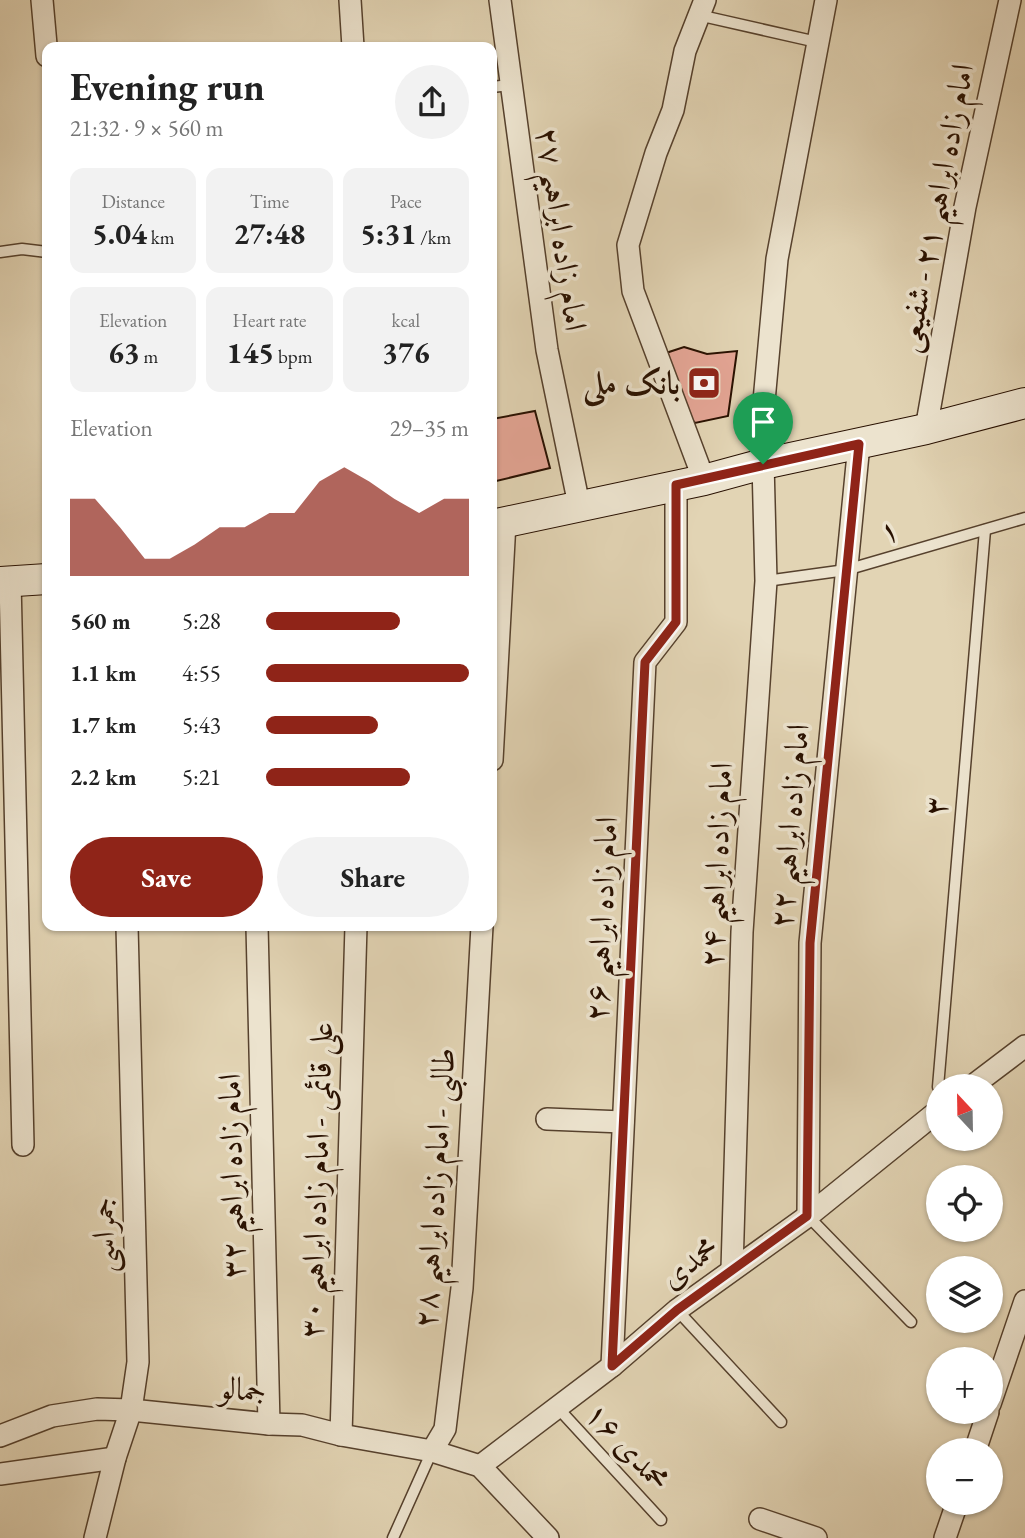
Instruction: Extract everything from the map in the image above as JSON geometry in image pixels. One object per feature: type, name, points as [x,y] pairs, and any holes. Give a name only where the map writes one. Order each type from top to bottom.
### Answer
[{"type":"main road","points":[[499,524],[926,429],[1025,403]]},
{"type":"main road","points":[[5,582],[42,579]]},
{"type":"street","points":[[42,0],[46,42]]},
{"type":"street","points":[[350,0],[353,42]]},
{"type":"street","name":"امام زاده ابراهیم ۲۷","points":[[500,0],[501,86],[547,350],[579,505]]},
{"type":"street","name":"امام زاده ابراهیم ۲۴","points":[[732,1269],[742,932],[766,581],[761,423],[777,259],[825,0]]},
{"type":"street","name":"امام زاده ابراهیم ۲۱ - شفیعی","points":[[926,429],[965,207],[1010,0]]},
{"type":"street","points":[[690,482],[633,291],[628,245],[656,153],[673,110],[685,51],[701,8]]},
{"type":"street","name":"امام زاده ابراهیم ۲۲","points":[[807,1216],[810,943],[859,444]]},
{"type":"street","name":"امام زاده ابراهیم ۲۶","points":[[612,1366],[645,662],[676,622],[690,482]]},
{"type":"street","points":[[497,591],[499,524]]},
{"type":"street","points":[[5,582],[23,1145]]},
{"type":"street","name":"جمراسی","points":[[95,1538],[131,1410],[138,1362],[127,931]]},
{"type":"street","name":"امام زاده ابراهیم ۳۲","points":[[257,931],[269,1424]]},
{"type":"street","name":"علی قائمی - امام زاده ابراهیم ۳۰","points":[[341,1435],[356,931]]},
{"type":"street","name":"طالبی - امام زاده ابراهیم ۲۸","points":[[432,1451],[445,1429],[461,1288],[482,931]]},
{"type":"street","points":[[991,1074],[1021,1054]]},
{"type":"street","points":[[547,1119],[623,1122]]},
{"type":"street","name":"محمدی","points":[[480,1466],[612,1366],[677,1310],[807,1216],[926,1121]]},
{"type":"street","points":[[1003,1366],[1025,1301]]},
{"type":"street","name":"جمالو","points":[[0,1436],[52,1416],[97,1409],[131,1410],[302,1425],[341,1435],[432,1451],[480,1466]]},
{"type":"street","points":[[0,1474],[116,1458]]},
{"type":"street","points":[[480,1466],[545,1536]]},
{"type":"street","points":[[945,1538],[953,1515]]},
{"type":"street","points":[[760,1519],[816,1538]]},
{"type":"lane","points":[[701,8],[817,42]]},
{"type":"lane","points":[[0,252],[22,249],[42,251]]},
{"type":"lane","name":"۱","points":[[766,581],[846,570],[1025,518]]},
{"type":"lane","name":"۳","points":[[939,1074],[985,530]]},
{"type":"lane","points":[[807,1216],[911,1322]]},
{"type":"lane","points":[[677,1310],[781,1422]]},
{"type":"lane","name":"محمدی ۱۶","points":[[557,1408],[661,1520]]},
{"type":"lane","points":[[393,1538],[432,1451]]},
{"type":"building","name":"بانک ملی","points":[[684,347],[707,354],[737,351],[728,416],[695,423],[684,411],[666,353]]},
{"type":"building","points":[[535,411],[550,468],[497,481],[497,418]]},
{"type":"place","name":"بانک ملی","points":[[704,383]]},
{"type":"route","points":[[859,444],[810,943],[807,1216],[677,1310],[612,1366],[645,662],[676,622],[676,485],[763,464],[859,444]]}]
